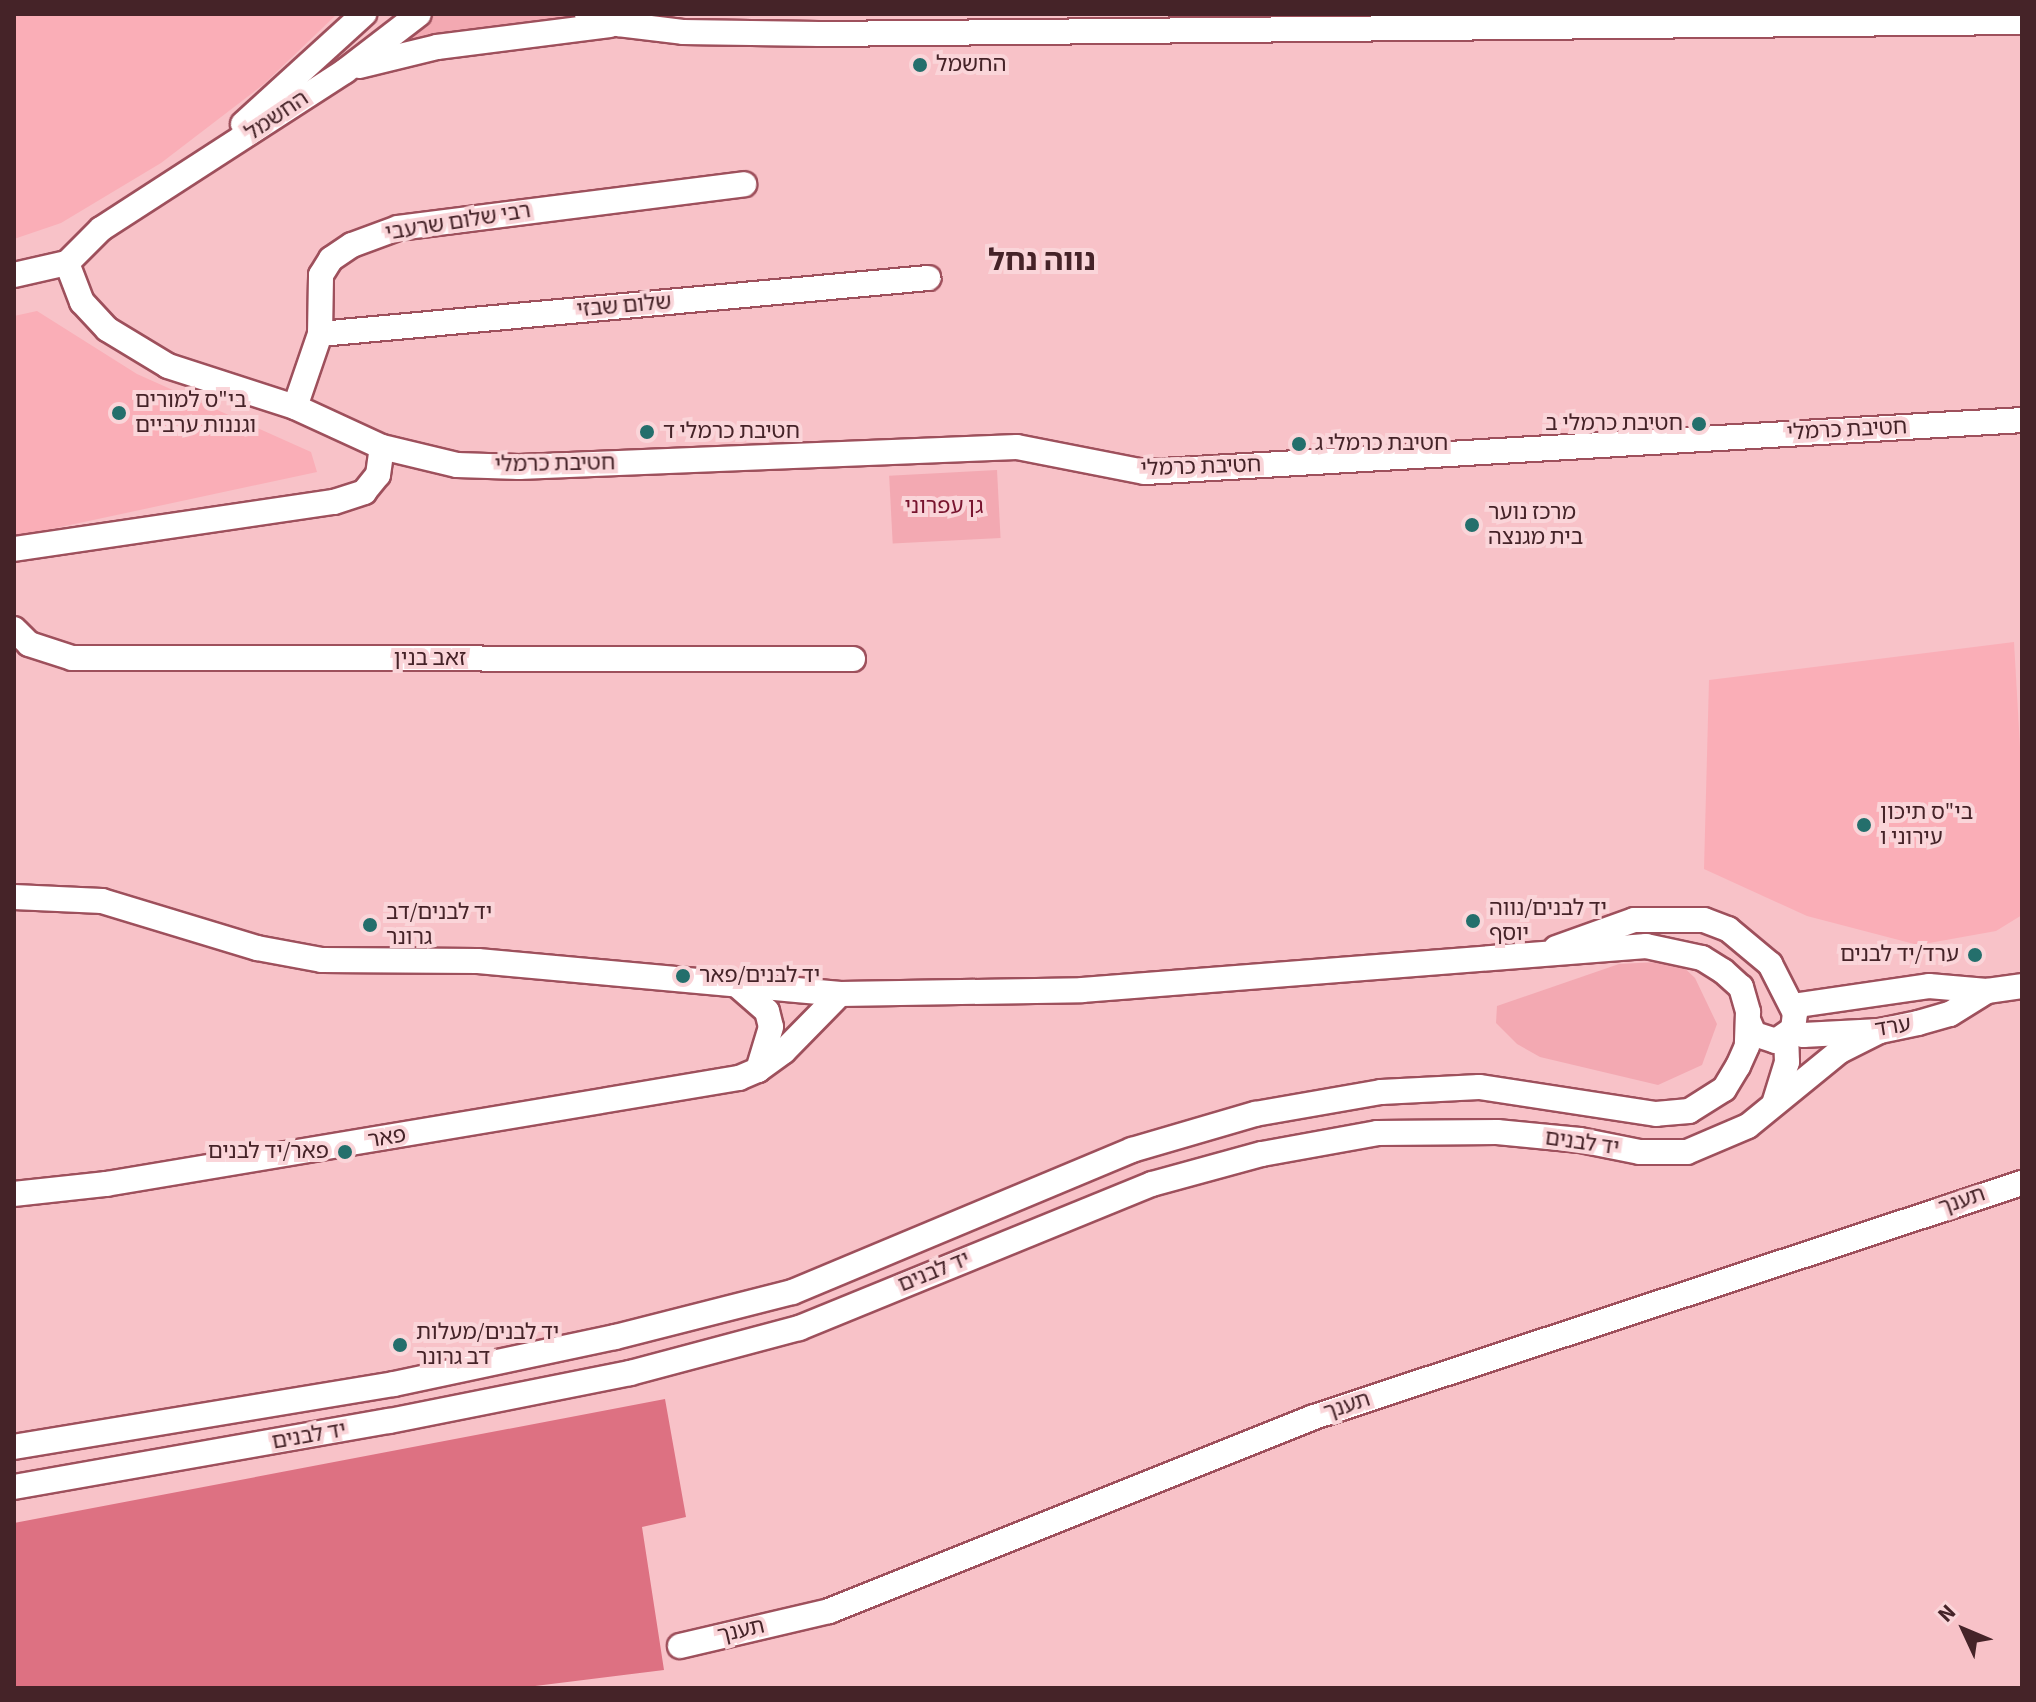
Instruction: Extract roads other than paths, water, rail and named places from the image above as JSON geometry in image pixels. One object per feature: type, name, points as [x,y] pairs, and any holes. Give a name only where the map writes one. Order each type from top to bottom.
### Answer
[{"type":"street","name":"החשמל","points":[[172,186],[364,14]]},
{"type":"street","name":"החשמל","points":[[67,263],[101,229],[172,186],[345,71],[419,14]]},
{"type":"street","points":[[587,14],[618,24],[693,33],[819,34],[2022,22]]},
{"type":"street","points":[[345,71],[437,47],[618,24]]},
{"type":"street","name":"רבי שלום שרעבי","points":[[295,407],[320,334],[321,275],[331,259],[379,234],[398,228],[744,184]]},
{"type":"street","points":[[14,275],[67,263]]},
{"type":"street","name":"חטיבת כרמלי","points":[[67,263],[82,302],[107,329],[168,366],[295,407],[382,447],[457,465],[519,467],[1017,447],[1145,472],[2022,420]]},
{"type":"street","name":"שלום שבזי","points":[[320,334],[928,278]]},
{"type":"street","points":[[14,549],[334,502],[364,492],[378,475],[382,447]]},
{"type":"street","name":"זאב בנין","points":[[14,629],[29,644],[72,658],[853,659]]},
{"type":"street","points":[[14,897],[102,901],[257,948],[322,960],[478,961],[840,994],[1082,990],[1646,946],[1702,958],[1734,979],[1746,999],[1748,1016],[1761,1039],[1776,1041],[1788,1034]]},
{"type":"street","points":[[1535,956],[1634,920],[1704,920],[1728,929],[1760,952],[1778,977],[1795,1020],[1788,1034],[1787,1062],[1774,1104]]},
{"type":"street","points":[[738,986],[767,1011],[771,1027],[758,1070]]},
{"type":"street","name":"ערד","points":[[1790,1003],[1929,986],[1987,991],[2022,986]]},
{"type":"street","name":"ערד","points":[[1788,1034],[1880,1031],[1950,1014],[1987,991]]},
{"type":"street","name":"פאר","points":[[14,1194],[106,1184],[693,1089],[739,1078],[758,1070],[801,1035],[840,994]]},
{"type":"street","points":[[1748,1016],[1755,1000],[1768,994],[1790,1003]]},
{"type":"street","name":"יד לבנים","points":[[14,1447],[394,1384],[615,1337],[792,1292],[1132,1150],[1255,1114],[1381,1092],[1479,1087],[1656,1114],[1689,1111],[1711,1100],[1734,1073],[1747,1046],[1748,1016]]},
{"type":"street","name":"יד לבנים","points":[[14,1487],[405,1418],[630,1373],[799,1328],[1152,1184],[1262,1154],[1377,1133],[1422,1132],[1497,1132],[1580,1140],[1640,1152],[1687,1152],[1748,1126],[1840,1051],[1880,1031]]},
{"type":"street","name":"תענך","points":[[680,1646],[829,1611],[1314,1417],[2022,1183]]},
{"type":"place","name":"החשמל","points":[[920,65]]},
{"type":"place","name":"בי\"ס למורים וגננות ערביים","points":[[119,413]]},
{"type":"place","name":"חטיבת כרמלי ב","points":[[1699,424]]},
{"type":"place","name":"חטיבת כרמלי ד","points":[[647,432]]},
{"type":"place","name":"חטיבת כרמלי ג","points":[[1299,444]]},
{"type":"place","name":"מרכז נוער בית מגנצה","points":[[1472,525]]},
{"type":"place","name":"בי\"ס תיכון עירוני ו","points":[[1864,825]]},
{"type":"place","name":"יד לבנים/נווה יוסף","points":[[1473,921]]},
{"type":"place","name":"יד לבנים/דב גרונר","points":[[370,925]]},
{"type":"place","name":"ערד/יד לבנים","points":[[1975,955]]},
{"type":"place","name":"יד לבנים/פאר","points":[[683,976]]},
{"type":"place","name":"פאר/יד לבנים","points":[[345,1152]]},
{"type":"place","name":"יד לבנים/מעלות דב גרונר","points":[[400,1345]]},
{"type":"district","name":"נווה נחל","points":[[1042,261]]},
{"type":"park label","name":"גן עפרוני","points":[[944,507]]}]
